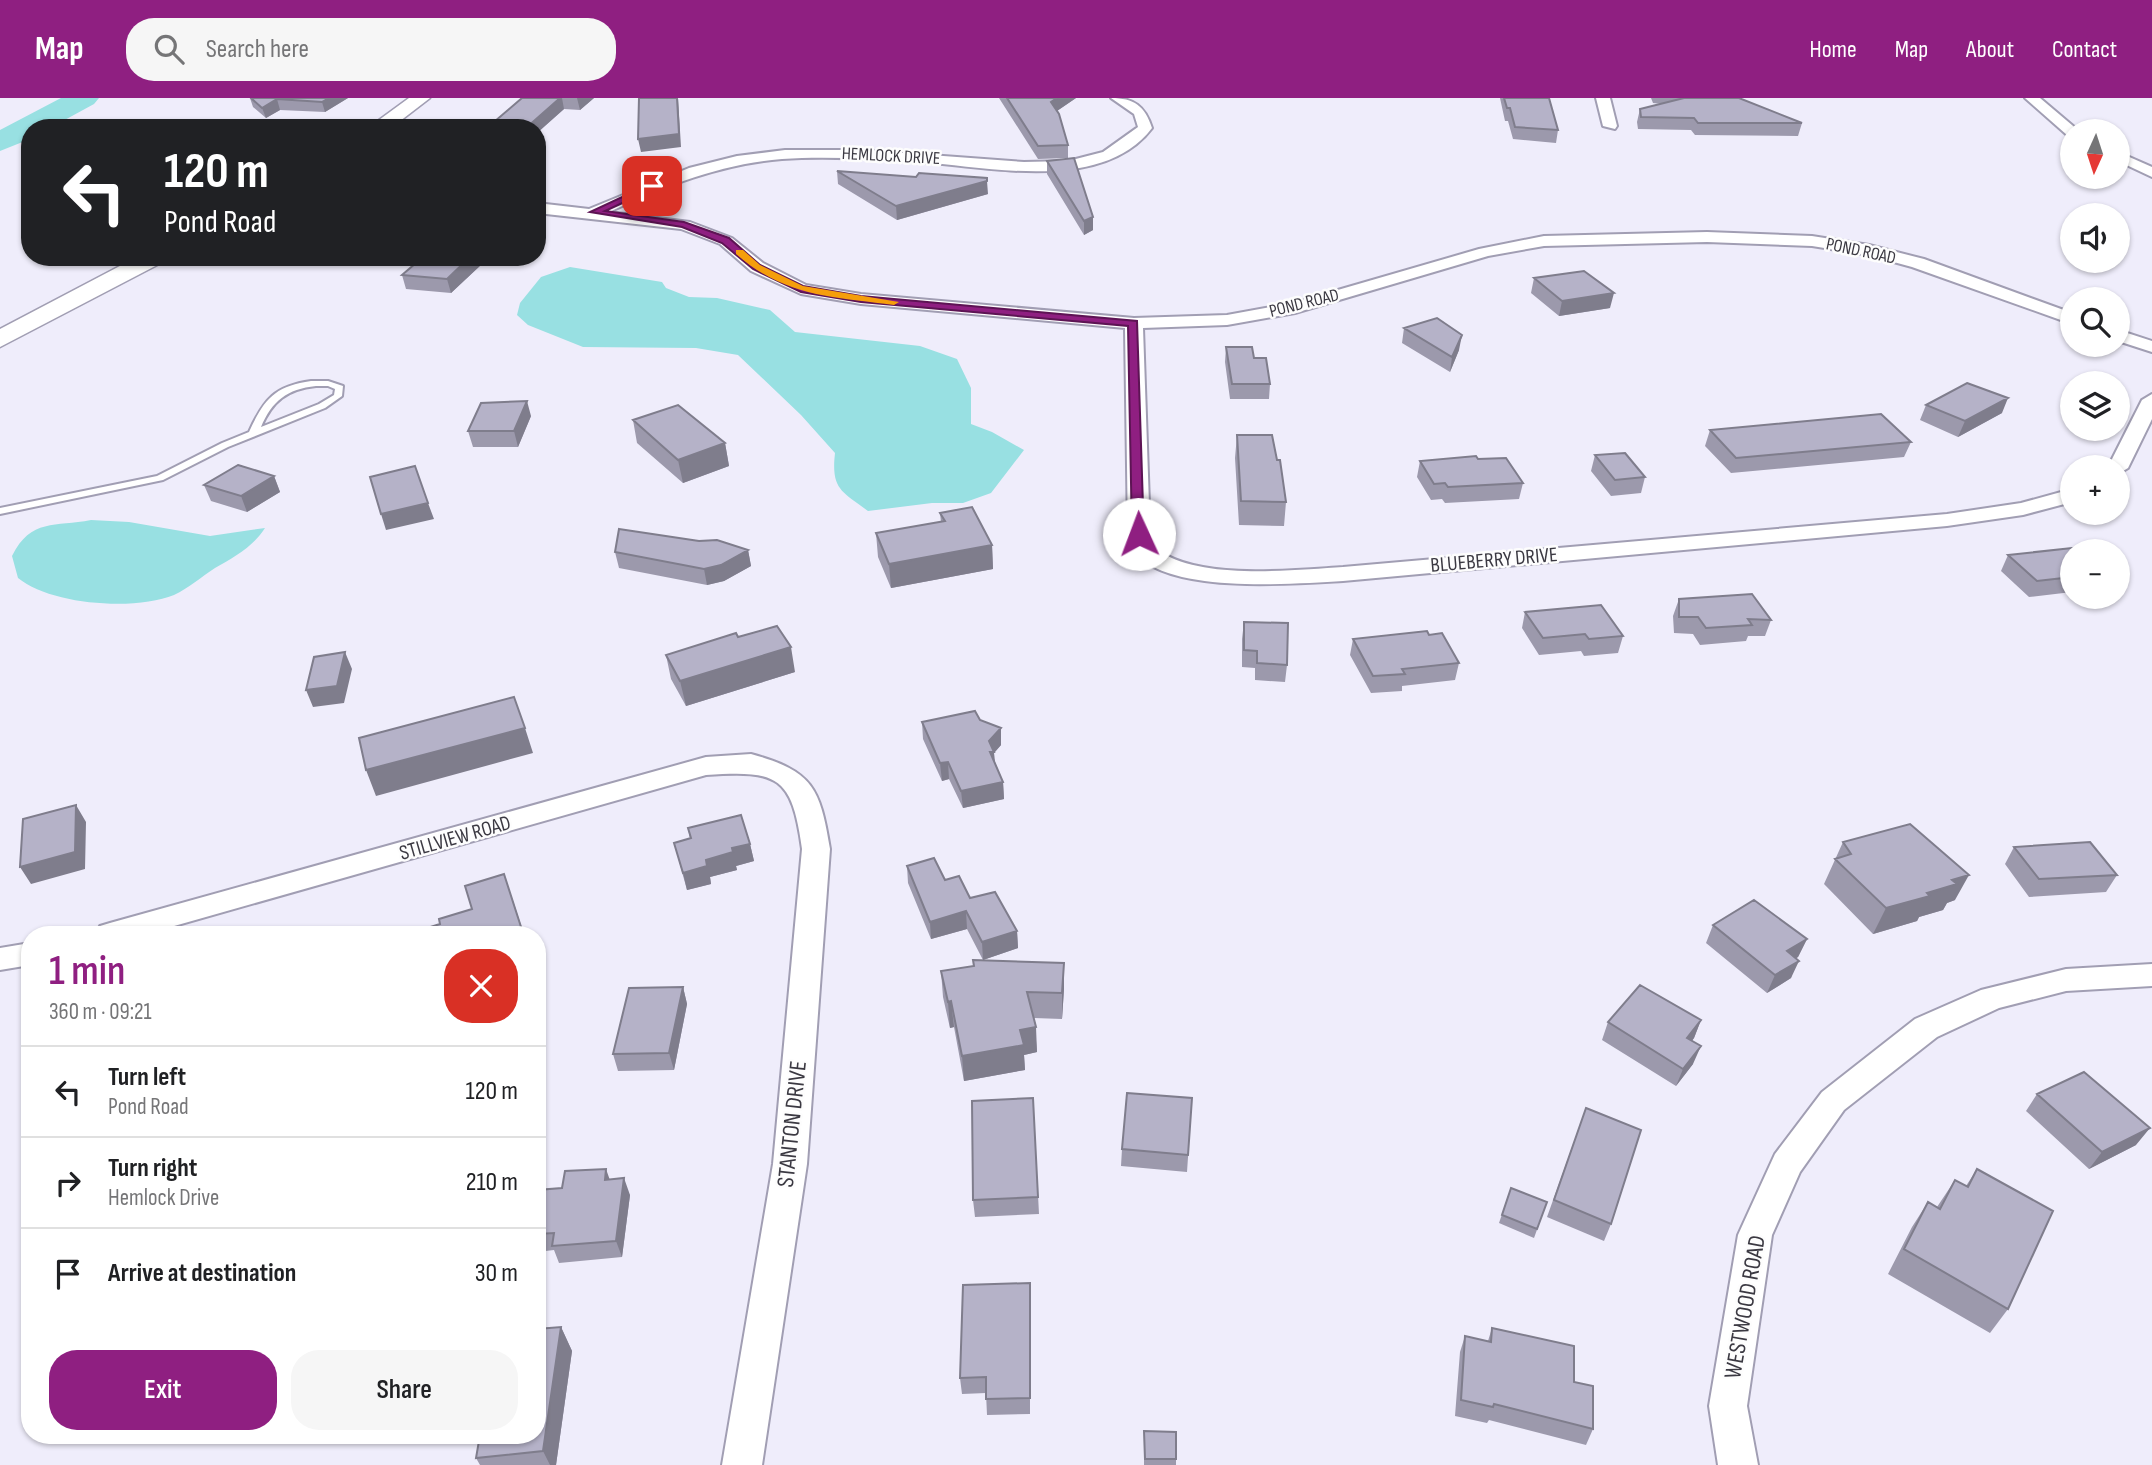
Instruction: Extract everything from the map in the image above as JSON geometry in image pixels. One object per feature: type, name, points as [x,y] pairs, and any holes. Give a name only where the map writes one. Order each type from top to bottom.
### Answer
[{"type":"main road","points":[[391,119],[421,98]]},
{"type":"main road","points":[[0,340],[138,266]]},
{"type":"street","name":"HEMLOCK DRIVE","points":[[594,212],[671,177],[715,164],[758,157],[820,152],[1041,166],[1079,164],[1132,143],[1145,128],[1140,112],[1118,98]]},
{"type":"street","points":[[1603,98],[1610,126]]},
{"type":"street","points":[[2032,98],[2060,122]]},
{"type":"street","points":[[2130,162],[2152,173]]},
{"type":"street","name":"POND ROAD","points":[[546,209],[594,212],[684,225],[726,240],[757,267],[801,289],[861,299],[1134,323],[1227,320],[1295,308],[1485,252],[1544,241],[1694,237],[1812,241],[1869,250],[1918,263],[2060,315]]},
{"type":"street","name":"BLUEBERRY DRIVE","points":[[1134,323],[1139,534],[1150,556],[1183,570],[1291,577],[1343,574],[1947,520],[2023,509],[2060,498]]},
{"type":"street","points":[[2130,339],[2152,347]]},
{"type":"street","points":[[2124,455],[2152,400]]},
{"type":"street","name":"STILLVIEW ROAD","points":[[138,926],[706,766],[751,763],[771,769],[797,784]]},
{"type":"street","name":"STANTON DRIVE","points":[[742,1465],[790,1164],[810,932],[816,849],[810,808],[797,784]]},
{"type":"street","points":[[0,960],[21,956]]},
{"type":"street","name":"WESTWOOD ROAD","points":[[1738,1465],[1728,1406],[1755,1235],[1787,1164],[1833,1101],[1926,1028],[1992,998],[2066,980],[2152,975]]},
{"type":"lane","points":[[0,511],[160,478],[254,432],[322,406],[338,396],[340,388],[316,383],[287,388],[266,405],[254,432]]},
{"type":"shaded area","points":[[570,267],[662,282],[666,288],[689,297],[717,298],[770,310],[795,332],[920,346],[957,359],[971,388],[971,424],[1024,450],[991,493],[963,503],[932,503],[868,511],[840,488],[835,474],[835,453],[801,415],[738,355],[696,348],[583,347],[528,325],[517,315],[520,303],[541,277]]},
{"type":"shaded area","points":[[91,520],[129,522],[210,536],[265,528],[236,556],[174,595],[157,600],[94,603],[51,594],[18,578],[12,556],[27,535],[45,526]]},
{"type":"building","points":[[251,98],[329,98],[322,102],[277,99],[262,108]]},
{"type":"building","points":[[522,98],[560,98],[536,119],[498,119]]},
{"type":"building","points":[[639,98],[677,98],[679,134],[638,139]]},
{"type":"building","points":[[1007,98],[1057,98],[1051,102],[1059,114],[1068,145],[1038,146]]},
{"type":"building","points":[[1504,98],[1549,98],[1558,130],[1515,127]]},
{"type":"building","points":[[1684,98],[1739,98],[1802,123],[1698,123],[1694,118],[1641,117],[1640,109]]},
{"type":"building","points":[[1074,158],[1093,217],[1084,221],[1047,161]]},
{"type":"building","points":[[837,171],[916,177],[919,173],[987,178],[987,181],[896,206]]},
{"type":"building","points":[[412,266],[461,266],[447,279],[402,275]]},
{"type":"building","points":[[1584,271],[1614,293],[1562,301],[1534,278]]},
{"type":"building","points":[[1437,318],[1462,335],[1452,357],[1404,328]]},
{"type":"building","points":[[1226,347],[1252,347],[1254,358],[1266,358],[1270,384],[1232,384]]},
{"type":"building","points":[[1967,383],[2008,398],[1965,421],[1926,405]]},
{"type":"building","points":[[527,401],[514,431],[468,431],[481,403]]},
{"type":"building","points":[[678,405],[725,443],[678,460],[633,420]]},
{"type":"building","points":[[1881,414],[1911,442],[1736,458],[1710,430]]},
{"type":"building","points":[[1237,435],[1272,435],[1277,460],[1280,460],[1286,502],[1241,501]]},
{"type":"building","points":[[1625,453],[1645,477],[1615,480],[1595,455]]},
{"type":"building","points":[[1476,456],[1478,459],[1506,458],[1523,483],[1448,487],[1445,483],[1434,484],[1420,461]]},
{"type":"building","points":[[238,465],[274,476],[241,496],[204,485]]},
{"type":"building","points":[[415,466],[428,503],[381,514],[370,477]]},
{"type":"building","points":[[972,507],[992,545],[889,564],[876,533],[945,521],[940,513]]},
{"type":"building","points":[[619,529],[699,541],[717,540],[748,550],[721,565],[704,569],[615,552]]},
{"type":"building","points":[[2060,549],[2060,578],[2037,581],[2008,555]]},
{"type":"building","points":[[1752,594],[1771,620],[1748,619],[1752,625],[1706,628],[1698,617],[1679,617],[1679,599]]},
{"type":"building","points":[[1601,605],[1623,636],[1589,639],[1585,634],[1543,638],[1525,612]]},
{"type":"building","points":[[1244,622],[1288,623],[1287,665],[1257,663],[1257,651],[1244,650]]},
{"type":"building","points":[[777,626],[791,647],[680,681],[666,655],[736,633],[738,637]]},
{"type":"building","points":[[1427,631],[1429,635],[1442,633],[1459,663],[1402,669],[1405,674],[1373,676],[1353,639]]},
{"type":"building","points":[[345,652],[337,686],[306,690],[314,657]]},
{"type":"building","points":[[514,697],[525,728],[366,770],[359,738]]},
{"type":"building","points":[[975,711],[980,720],[1001,728],[989,741],[994,752],[990,752],[1003,782],[961,791],[948,762],[940,763],[922,722]]},
{"type":"building","points":[[76,805],[75,852],[20,867],[23,819]]},
{"type":"building","points":[[741,815],[750,844],[732,848],[733,852],[706,860],[707,866],[683,873],[674,843],[691,838],[688,828]]},
{"type":"building","points":[[1910,824],[1969,875],[1952,880],[1957,884],[1927,893],[1930,896],[1886,908],[1835,859],[1851,854],[1843,842]]},
{"type":"building","points":[[2090,842],[2117,875],[2039,879],[2014,847]]},
{"type":"building","points":[[934,858],[945,880],[959,876],[970,898],[995,892],[1017,931],[982,942],[966,911],[930,922],[907,866]]},
{"type":"building","points":[[504,874],[521,926],[434,926],[440,924],[439,919],[472,909],[465,886]]},
{"type":"building","points":[[1754,900],[1807,939],[1787,951],[1799,961],[1775,975],[1713,925]]},
{"type":"building","points":[[973,960],[1064,963],[1062,993],[1027,992],[1036,1027],[1020,1030],[1024,1045],[962,1056],[951,1001],[948,1002],[941,971],[974,966]]},
{"type":"building","points":[[1640,985],[1701,1020],[1687,1038],[1701,1046],[1683,1069],[1608,1022]]},
{"type":"building","points":[[683,987],[669,1053],[613,1054],[629,988]]},
{"type":"building","points":[[2084,1072],[2150,1128],[2102,1152],[2037,1094]]},
{"type":"building","points":[[1127,1093],[1192,1098],[1188,1155],[1122,1149]]},
{"type":"building","points":[[1033,1098],[1038,1197],[973,1200],[972,1101]]},
{"type":"building","points":[[1586,1108],[1641,1130],[1611,1224],[1554,1200]]},
{"type":"building","points":[[606,1169],[605,1180],[624,1178],[616,1241],[552,1246],[554,1233],[546,1233],[546,1189],[562,1188],[565,1171]]},
{"type":"building","points":[[1977,1169],[2053,1211],[2008,1309],[1904,1249],[1928,1202],[1940,1209],[1955,1180],[1968,1187]]},
{"type":"building","points":[[1511,1188],[1547,1202],[1537,1229],[1502,1215]]},
{"type":"building","points":[[1030,1283],[1030,1398],[986,1399],[986,1377],[960,1378],[963,1285]]},
{"type":"building","points":[[561,1327],[546,1430],[546,1328]]},
{"type":"building","points":[[1492,1328],[1574,1346],[1574,1382],[1593,1386],[1593,1429],[1494,1404],[1493,1407],[1461,1400],[1465,1336],[1491,1342]]},
{"type":"building","points":[[1144,1431],[1176,1432],[1176,1459],[1145,1459]]},
{"type":"building","points":[[478,1444],[544,1444],[543,1451],[476,1458]]},
{"type":"waterway","points":[[44,119],[84,98]]},
{"type":"waterway","points":[[0,142],[21,131]]},
{"type":"slow traffic","points":[[739,252],[757,267],[801,289],[894,302]]},
{"type":"route","points":[[652,186],[594,212],[684,225],[726,240],[757,267],[801,289],[861,299],[1134,323],[1139,534]]}]
